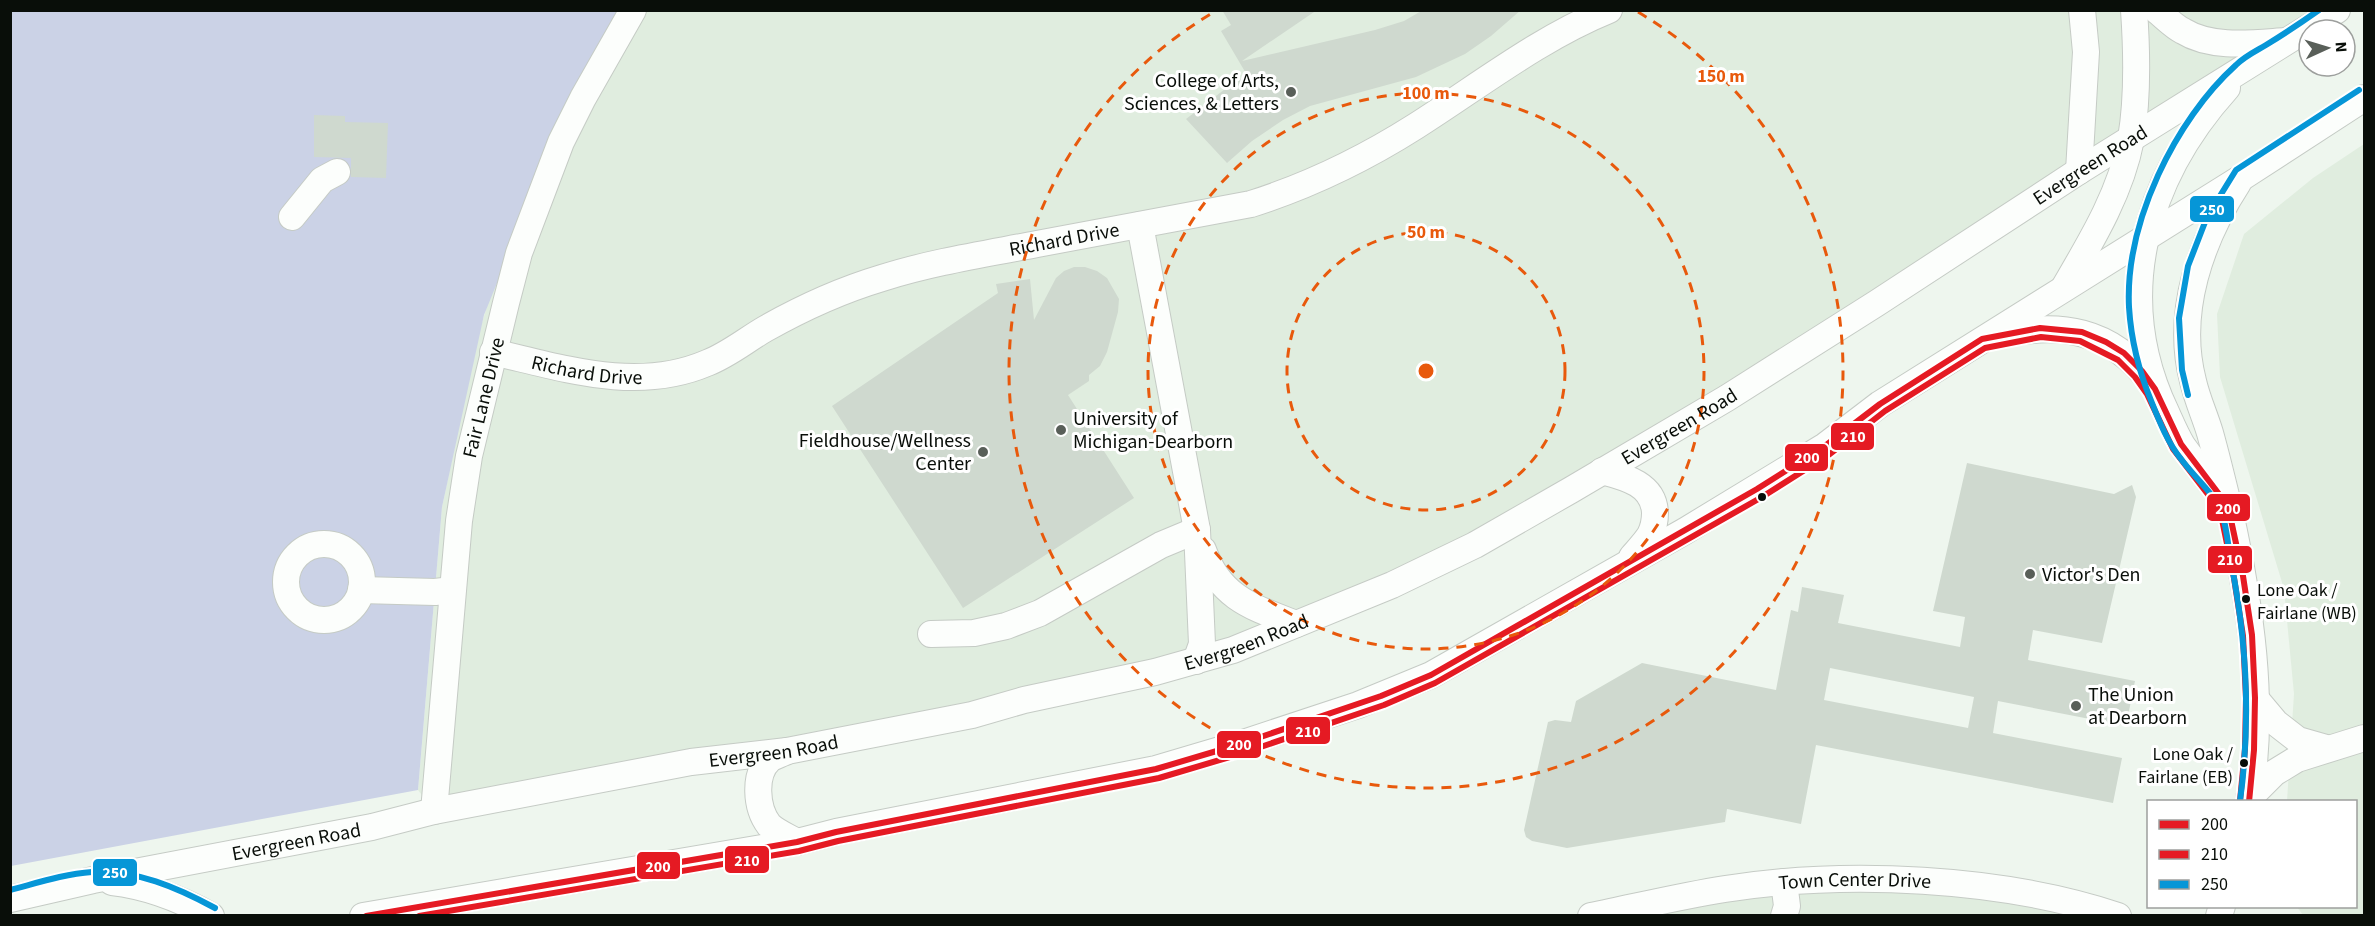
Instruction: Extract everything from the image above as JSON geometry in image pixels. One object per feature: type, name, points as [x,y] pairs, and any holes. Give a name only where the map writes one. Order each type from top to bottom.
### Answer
[{"type":"street","name":"Fair Lane Drive","points":[[434,811],[459,521],[469,456],[494,352],[519,253],[543,186],[583,98],[633,10]]},
{"type":"street","name":"Richard Drive","points":[[494,352],[598,376],[632,378],[687,370],[721,357],[798,311],[881,278],[936,263],[1251,204],[1319,180],[1353,163],[1557,36],[1609,10]]},
{"type":"street","points":[[2079,171],[2086,52],[2082,10]]},
{"type":"street","points":[[2064,289],[2103,218],[2131,140],[2135,104],[2134,10]]},
{"type":"street","points":[[2156,10],[2184,32],[2213,42],[2289,41]]},
{"type":"street","name":"Evergreen Road","points":[[10,899],[93,880],[372,827],[434,811],[691,762],[787,751],[972,715],[1024,700],[1197,661],[1233,650],[1392,585],[1475,545],[1737,392],[2079,171],[2337,10]]},
{"type":"street","points":[[2228,506],[2181,444],[2155,389],[2144,349],[2139,310],[2139,274],[2145,238],[2157,200],[2174,165],[2199,123],[2243,70]]},
{"type":"street","points":[[363,915],[408,910],[797,842],[836,832],[1156,769],[1358,705],[1431,675],[1767,483],[1825,446],[1880,404],[2241,178],[2364,98]]},
{"type":"street","points":[[291,217],[322,180],[337,172]]},
{"type":"street","points":[[2241,178],[2219,212],[2204,246],[2193,283],[2188,320],[2192,380],[2210,432],[2228,506],[2249,615],[2255,698],[2249,800]]},
{"type":"street","points":[[1140,225],[1197,530],[1202,644],[1197,661]]},
{"type":"street","points":[[1982,339],[2040,328],[2082,333],[2106,342],[2124,353],[2142,371],[2155,389]]},
{"type":"street","points":[[1602,471],[1626,478],[1644,487],[1655,502],[1655,519],[1650,535],[1626,564]]},
{"type":"street","points":[[1197,530],[1217,579],[1245,604],[1296,624]]},
{"type":"street","points":[[932,634],[974,633],[1006,626],[1040,614],[1161,545],[1197,530]]},
{"type":"street","points":[[361,590],[435,592],[452,590]]},
{"type":"street","points":[[2255,698],[2276,723],[2298,740],[2326,748]]},
{"type":"street","points":[[2249,800],[2274,773],[2297,759],[2326,748],[2364,738]]},
{"type":"street","points":[[787,751],[770,759],[761,774],[758,792],[760,809],[770,825],[797,842]]},
{"type":"street","name":"Town Center Drive","points":[[1591,915],[1695,904],[1784,882],[1872,879],[1951,883],[2050,898],[2118,915]]},
{"type":"street","points":[[93,880],[151,889],[211,915]]},
{"type":"street","points":[[1784,882],[1787,906],[1784,915]]},
{"type":"shaded area","name":"University of Michigan-Dearborn","points":[[625,10],[2328,11],[2317,18],[2297,18],[2297,30],[1474,541],[1259,633],[1022,696],[434,811],[418,790],[442,507],[478,336],[529,167]]},
{"type":"shaded area","points":[[11,11],[619,11],[519,229],[484,315],[442,507],[418,790],[11,866]]},
{"type":"shaded area","points":[[2364,144],[2364,915],[2303,915],[2298,908],[2357,908],[2357,800],[2287,800],[2294,694],[2284,589],[2220,377],[2217,314],[2244,234],[2313,178]]},
{"type":"shaded area","points":[[1841,879],[2118,916],[1591,916]]},
{"type":"building","name":"College of Arts, Sciences, & Letters","points":[[1222,10],[1317,10],[1242,61],[1375,30],[1404,21],[1423,10],[1521,10],[1491,36],[1465,54],[1416,77],[1310,106],[1283,120],[1252,141],[1227,163],[1186,119],[1247,75],[1221,31],[1231,25]]},
{"type":"building","points":[[314,115],[345,116],[345,122],[388,123],[386,178],[351,177],[351,158],[314,157]]},
{"type":"building","name":"Fieldhouse/Wellness Center","points":[[1074,267],[1085,267],[1097,271],[1107,278],[1119,299],[1118,312],[1107,352],[1100,366],[1089,375],[1089,381],[1068,395],[1134,498],[963,608],[832,406],[998,293],[996,284],[1030,279],[1034,320],[1056,278],[1064,271]]},
{"type":"building","points":[[1967,463],[2114,494],[2132,485],[2136,497],[2102,643],[2033,630],[2028,660],[2135,681],[2126,726],[1998,701],[1993,733],[2122,758],[2113,803],[1816,745],[1801,824],[1727,809],[1725,822],[1567,848],[1532,841],[1526,837],[1524,830],[1548,722],[1555,720],[1571,722],[1576,701],[1642,663],[1776,690],[1791,610],[1798,612],[1802,587],[1844,595],[1838,623],[1960,647],[1965,617],[1933,611]],"holes":[[[1830,668],[1974,697],[1968,728],[1824,700]]]},
{"type":"transit line","name":"250","points":[[2240,800],[2245,741],[2246,682],[2241,622],[2225,525],[2222,513],[2214,499],[2172,446],[2147,391],[2136,356],[2132,332],[2129,307],[2130,275],[2135,241],[2145,208],[2158,175],[2193,114],[2239,62],[2319,10]]},
{"type":"transit line","name":"250","points":[[2188,395],[2182,370],[2179,318],[2188,266],[2207,217],[2236,170],[2359,90]]},
{"type":"transit line","name":"200","points":[[366,916],[797,842],[836,832],[1156,769],[1237,745],[1381,696],[1431,675],[1757,489],[1825,446],[1880,404],[1982,339],[2040,328],[2082,332],[2124,353],[2142,371],[2155,389],[2181,444],[2228,506],[2243,576],[2252,635],[2255,698],[2254,750],[2249,800]]},
{"type":"transit line","name":"210","points":[[419,916],[799,851],[838,841],[1159,778],[1240,754],[1384,705],[1435,683],[1762,497],[1830,454],[1885,411],[1985,348],[2041,337],[2080,341],[2118,360],[2135,377],[2147,394],[2173,449],[2220,510],[2243,636],[2246,698],[2245,749],[2240,800]]},
{"type":"transit line","name":"250","points":[[10,890],[71,875],[108,872],[156,881],[215,908]]},
{"type":"place","name":"College of Arts, Sciences, & Letters","points":[[1291,92]]},
{"type":"place","name":"University of Michigan-Dearborn","points":[[1061,430]]},
{"type":"place","name":"Fieldhouse/Wellness Center","points":[[983,452]]},
{"type":"place","name":"Victor's Den","points":[[2030,574]]},
{"type":"place","name":"Lone Oak / Fairlane (WB)","points":[[2246,599]]},
{"type":"place","name":"The Union at Dearborn","points":[[2076,706]]},
{"type":"place","name":"Lone Oak / Fairlane (EB)","points":[[2244,763]]}]
